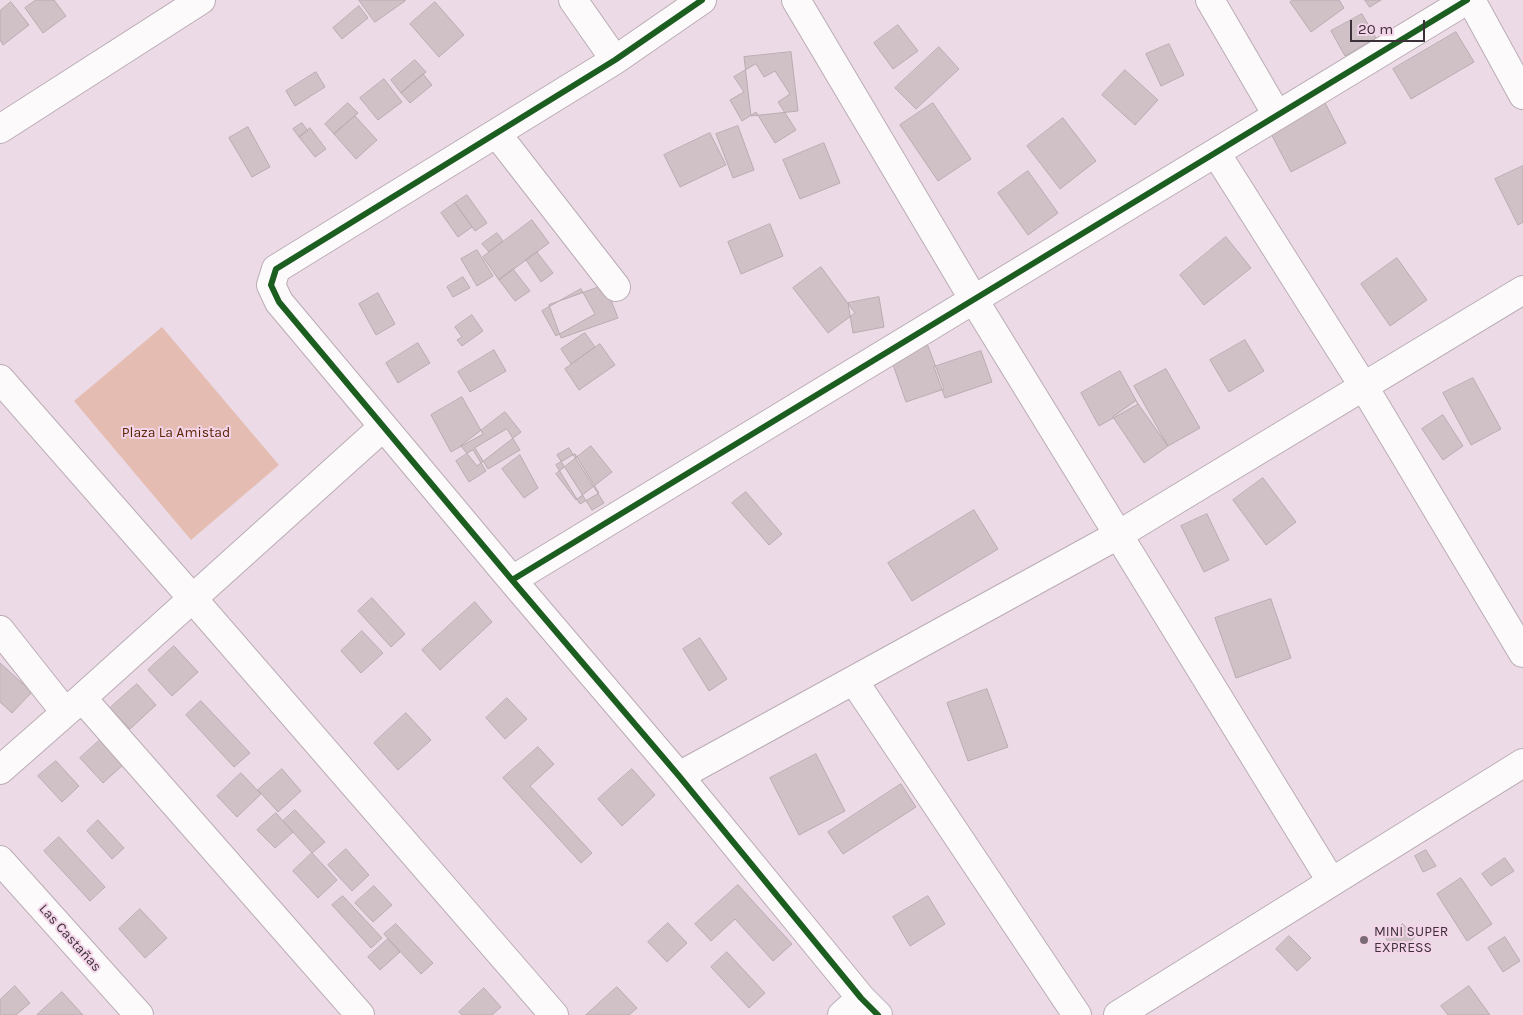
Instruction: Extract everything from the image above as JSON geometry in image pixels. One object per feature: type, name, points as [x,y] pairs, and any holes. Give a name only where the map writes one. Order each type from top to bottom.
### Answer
[{"type":"street","points":[[0,129],[201,0]]},
{"type":"street","points":[[573,0],[615,60]]},
{"type":"street","points":[[702,0],[615,60],[276,269],[271,285],[279,302],[679,776],[860,1009]]},
{"type":"street","points":[[796,0],[974,300],[1331,881]]},
{"type":"street","points":[[1210,0],[1277,115]]},
{"type":"street","points":[[512,580],[1469,0],[1523,95]]},
{"type":"street","points":[[497,134],[616,287]]},
{"type":"street","points":[[1216,152],[1364,387],[1523,653]]},
{"type":"street","points":[[679,776],[1118,536],[1523,290]]},
{"type":"street","points":[[0,379],[193,598],[554,1015]]},
{"type":"street","points":[[0,770],[383,427]]},
{"type":"street","points":[[0,630],[74,705],[360,1015]]},
{"type":"street","points":[[854,681],[1077,1015]]},
{"type":"street","points":[[1118,1015],[1523,763]]},
{"type":"street","name":"Las Castañas","points":[[0,860],[139,1015]]},
{"type":"green space","name":"Plaza La Amistad","points":[[162,327],[279,465],[191,540],[74,401]]},
{"type":"building","points":[[36,0],[54,0],[66,16],[43,33],[25,8]]},
{"type":"building","points":[[359,0],[405,0],[405,1],[375,22]]},
{"type":"building","points":[[1293,0],[1339,0],[1344,8],[1311,32],[1290,2]]},
{"type":"building","points":[[1365,0],[1381,0],[1370,7]]},
{"type":"building","points":[[11,2],[29,25],[3,45],[0,40],[0,11]]},
{"type":"building","points":[[435,2],[464,35],[439,57],[410,24]]},
{"type":"building","points":[[359,6],[368,18],[342,39],[333,28]]},
{"type":"building","points":[[1362,14],[1376,38],[1345,56],[1331,31]]},
{"type":"building","points":[[898,25],[918,51],[893,69],[874,43]]},
{"type":"building","points":[[1456,32],[1474,62],[1411,99],[1393,69]]},
{"type":"building","points":[[1169,44],[1184,75],[1161,86],[1146,54]]},
{"type":"building","points":[[939,47],[959,69],[916,109],[895,88]]},
{"type":"building","points":[[791,52],[798,111],[751,116],[744,57]]},
{"type":"building","points":[[415,60],[426,72],[401,93],[391,80]]},
{"type":"building","points":[[756,64],[764,77],[775,71],[790,94],[778,102],[796,130],[775,143],[756,112],[742,121],[730,100],[744,92],[734,77]]},
{"type":"building","points":[[1125,70],[1158,100],[1135,125],[1102,95]]},
{"type":"building","points":[[316,72],[325,87],[295,106],[286,91]]},
{"type":"building","points":[[423,74],[432,85],[410,103],[401,93]]},
{"type":"building","points":[[384,79],[402,102],[378,120],[360,98]]},
{"type":"building","points":[[1323,99],[1346,143],[1291,172],[1268,128]]},
{"type":"building","points":[[348,103],[358,113],[334,134],[325,124]]},
{"type":"building","points":[[933,103],[971,159],[938,181],[900,125]]},
{"type":"building","points":[[355,116],[377,140],[356,159],[334,134]]},
{"type":"building","points":[[1063,118],[1096,161],[1060,189],[1027,146]]},
{"type":"building","points":[[302,123],[308,131],[299,137],[293,129]]},
{"type":"building","points":[[738,126],[754,170],[733,178],[716,134]]},
{"type":"building","points":[[248,127],[270,167],[252,177],[229,138]]},
{"type":"building","points":[[310,128],[326,149],[315,157],[299,137]]},
{"type":"building","points":[[710,133],[726,165],[680,187],[664,155]]},
{"type":"building","points":[[824,143],[840,183],[800,199],[783,160]]},
{"type":"building","points":[[1523,166],[1523,222],[1518,225],[1495,179]]},
{"type":"building","points":[[1028,171],[1058,213],[1028,235],[998,193]]},
{"type":"building","points":[[467,195],[487,223],[475,231],[455,203]]},
{"type":"building","points":[[455,203],[472,227],[458,237],[441,213]]},
{"type":"building","points":[[532,220],[549,243],[499,280],[483,257]]},
{"type":"building","points":[[770,224],[783,256],[741,274],[728,242]]},
{"type":"building","points":[[497,233],[503,241],[489,252],[482,244]]},
{"type":"building","points":[[1226,237],[1251,268],[1204,305],[1180,275]]},
{"type":"building","points":[[477,250],[493,276],[477,286],[461,259]]},
{"type":"building","points":[[537,252],[553,273],[541,282],[526,260]]},
{"type":"building","points":[[1397,258],[1427,300],[1390,326],[1361,284]]},
{"type":"building","points":[[821,267],[855,313],[828,333],[793,288]]},
{"type":"building","points":[[513,269],[530,291],[515,301],[499,280]]},
{"type":"building","points":[[463,277],[470,288],[453,297],[447,287]]},
{"type":"building","points":[[605,285],[618,318],[561,338],[549,305]]},
{"type":"building","points":[[581,289],[595,314],[556,336],[542,311]]},
{"type":"building","points":[[378,293],[395,324],[376,335],[359,304]]},
{"type":"building","points":[[879,297],[884,327],[853,333],[848,303]]},
{"type":"building","points":[[472,315],[483,331],[462,346],[457,340],[462,337],[455,327]]},
{"type":"building","points":[[585,333],[595,347],[571,364],[561,349]]},
{"type":"building","points":[[1245,340],[1264,371],[1229,392],[1210,360]]},
{"type":"building","points":[[418,343],[430,363],[398,383],[386,363]]},
{"type":"building","points":[[600,344],[615,365],[579,390],[565,369]]},
{"type":"building","points":[[928,346],[944,389],[906,402],[891,359]]},
{"type":"building","points":[[494,350],[506,371],[470,392],[458,372]]},
{"type":"building","points":[[981,351],[992,382],[945,398],[934,367]]},
{"type":"building","points":[[1166,369],[1200,428],[1168,446],[1134,386]]},
{"type":"building","points":[[1120,371],[1138,404],[1099,426],[1081,393]]},
{"type":"building","points":[[1473,378],[1501,429],[1471,445],[1443,393]]},
{"type":"building","points":[[462,397],[483,434],[451,452],[431,415]]},
{"type":"building","points":[[1136,401],[1168,446],[1144,463],[1113,417]]},
{"type":"building","points":[[505,412],[521,432],[477,466],[461,446]]},
{"type":"building","points":[[1443,415],[1463,446],[1443,460],[1422,429]]},
{"type":"building","points":[[507,429],[520,450],[488,469],[475,448]]},
{"type":"building","points":[[591,446],[612,472],[576,500],[556,474]]},
{"type":"building","points":[[569,448],[604,503],[592,510],[557,455]]},
{"type":"building","points":[[473,450],[486,471],[469,482],[456,461]]},
{"type":"building","points":[[575,454],[599,493],[580,504],[556,465]]},
{"type":"building","points":[[520,455],[538,488],[524,498],[502,469]]},
{"type":"building","points":[[1263,478],[1296,522],[1266,545],[1233,500]]},
{"type":"building","points":[[746,492],[782,534],[769,545],[732,503]]},
{"type":"building","points":[[974,510],[998,549],[912,601],[888,563]]},
{"type":"building","points":[[1207,514],[1229,560],[1204,572],[1181,526]]},
{"type":"building","points":[[372,598],[405,634],[391,647],[358,611]]},
{"type":"building","points":[[1271,599],[1291,658],[1236,678],[1215,618]]},
{"type":"building","points":[[475,602],[492,622],[440,670],[422,650]]},
{"type":"building","points":[[362,631],[383,653],[361,673],[341,651]]},
{"type":"building","points":[[700,638],[727,679],[709,691],[683,649]]},
{"type":"building","points":[[174,646],[198,672],[172,696],[148,670]]},
{"type":"building","points":[[0,663],[32,692],[12,713],[0,702]]},
{"type":"building","points":[[137,684],[156,705],[130,729],[110,708]]},
{"type":"building","points":[[987,689],[1008,747],[968,761],[947,703]]},
{"type":"building","points":[[507,698],[527,719],[505,739],[486,718]]},
{"type":"building","points":[[201,701],[250,753],[234,767],[186,715]]},
{"type":"building","points":[[406,713],[431,740],[398,770],[374,743]]},
{"type":"building","points":[[100,740],[123,765],[103,783],[80,758]]},
{"type":"building","points":[[538,747],[554,764],[530,786],[592,853],[581,863],[503,778]]},
{"type":"building","points":[[816,754],[845,811],[799,835],[770,778]]},
{"type":"building","points":[[56,761],[79,786],[62,802],[38,776]]},
{"type":"building","points":[[282,769],[301,791],[278,812],[258,790]]},
{"type":"building","points":[[632,769],[655,795],[622,826],[598,799]]},
{"type":"building","points":[[241,773],[261,794],[237,817],[217,796]]},
{"type":"building","points":[[901,784],[916,807],[843,854],[828,832]]},
{"type":"building","points":[[295,810],[325,842],[312,853],[283,821]]},
{"type":"building","points":[[276,813],[293,832],[275,848],[257,830]]},
{"type":"building","points":[[98,820],[124,848],[112,859],[87,831]]},
{"type":"building","points":[[59,837],[105,887],[90,901],[44,851]]},
{"type":"building","points":[[346,849],[369,875],[352,891],[328,865]]},
{"type":"building","points":[[1426,850],[1436,866],[1423,872],[1415,856]]},
{"type":"building","points":[[312,853],[337,880],[318,898],[293,871]]},
{"type":"building","points":[[1505,858],[1514,871],[1491,886],[1482,874]]},
{"type":"building","points":[[1461,878],[1492,924],[1467,941],[1437,894]]},
{"type":"building","points":[[738,885],[792,944],[773,961],[735,919],[711,941],[695,924]]},
{"type":"building","points":[[374,886],[392,905],[373,922],[355,903]]},
{"type":"building","points":[[343,896],[382,938],[371,948],[332,905]]},
{"type":"building","points":[[928,896],[945,924],[910,946],[893,917]]},
{"type":"building","points":[[140,909],[167,938],[145,958],[119,929]]},
{"type":"building","points":[[668,923],[687,943],[667,962],[648,942]]},
{"type":"building","points":[[396,924],[433,963],[421,974],[384,934]]},
{"type":"building","points":[[1403,924],[1415,937],[1398,952],[1386,939]]},
{"type":"building","points":[[1289,936],[1311,958],[1297,971],[1276,949]]},
{"type":"building","points":[[1505,937],[1520,961],[1503,972],[1488,948]]},
{"type":"building","points":[[388,939],[400,952],[380,970],[368,957]]},
{"type":"building","points":[[727,952],[765,993],[749,1008],[711,967]]},
{"type":"building","points":[[15,986],[30,1003],[16,1015],[0,1015],[0,1000]]},
{"type":"building","points":[[1469,986],[1490,1015],[1448,1015],[1441,1006]]},
{"type":"building","points":[[617,987],[637,1008],[629,1015],[586,1015]]},
{"type":"building","points":[[484,988],[501,1007],[492,1015],[462,1015],[459,1012]]},
{"type":"building","points":[[62,992],[83,1015],[37,1015]]},
{"type":"cycle path","points":[[702,0],[615,60],[276,269],[271,285],[279,302],[679,776],[861,998],[878,1015]]},
{"type":"cycle path","points":[[512,580],[1467,0]]},
{"type":"place","name":"MINI SUPER EXPRESS","points":[[1364,940]]}]
